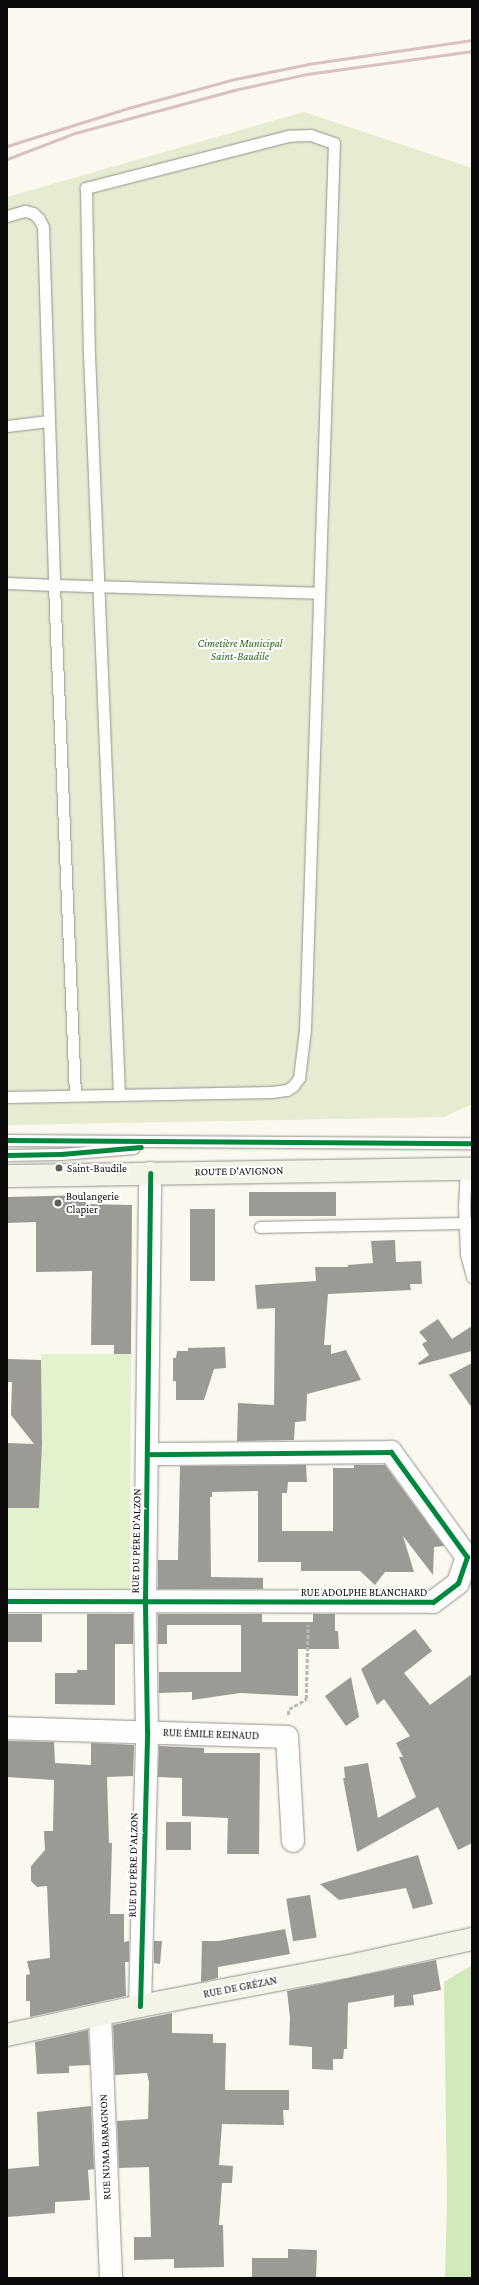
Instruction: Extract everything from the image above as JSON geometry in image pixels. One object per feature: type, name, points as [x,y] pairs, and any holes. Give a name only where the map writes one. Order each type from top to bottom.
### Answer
[{"type":"street","name":"ROUTE D'AVIGNON","points":[[7,1176],[469,1169]]},
{"type":"street","name":"RUE DU PÈRE D'ALZON","points":[[140,2006],[147,1731],[145,1601],[150,1173]]},
{"type":"street","name":"RUE ADOLPHE BLANCHARD","points":[[7,1601],[433,1602],[458,1584],[466,1557],[391,1452],[147,1454]]},
{"type":"street","name":"RUE ÉMILE REINAUD","points":[[7,1728],[147,1731],[288,1737]]},
{"type":"street","points":[[288,1737],[293,1841]]},
{"type":"street","name":"RUE DE GRÉZAN","points":[[7,2035],[100,2016],[140,2006],[345,1967],[472,1938]]},
{"type":"street","name":"RUE NUMA BARAGNON","points":[[100,2016],[111,2278]]},
{"type":"lane","points":[[7,1097],[272,1092],[287,1090],[294,1086],[299,1078],[305,1030],[334,143],[311,135],[288,136],[86,188],[89,354],[119,1094]]},
{"type":"lane","points":[[7,216],[25,211],[33,213],[39,219],[42,227],[54,585],[75,1095]]},
{"type":"lane","points":[[7,426],[49,420]]},
{"type":"lane","points":[[7,584],[319,593]]},
{"type":"lane","points":[[7,1140],[472,1143]]},
{"type":"lane","points":[[7,1155],[61,1154],[194,1142]]},
{"type":"lane","points":[[469,1169],[466,1254],[472,1277]]},
{"type":"lane","points":[[260,1227],[468,1223]]},
{"type":"path","points":[[288,1737],[288,1709],[306,1699],[309,1602]]},
{"type":"green space","name":"Cimetière Municipal Saint-Baudile","points":[[304,112],[472,168],[472,1104],[444,1117],[7,1125],[7,197]]},
{"type":"green space","points":[[41,1354],[131,1354],[130,1589],[7,1588],[7,1508],[39,1508]]},
{"type":"green space","points":[[472,1965],[472,2278],[445,2278],[447,2200],[444,1982]]},
{"type":"building","points":[[249,1192],[336,1192],[336,1216],[249,1216]]},
{"type":"building","points":[[86,1195],[86,1204],[132,1205],[131,1354],[114,1354],[114,1345],[91,1345],[92,1271],[36,1272],[36,1222],[7,1223],[7,1197]]},
{"type":"building","points":[[190,1209],[215,1209],[215,1281],[190,1281]]},
{"type":"building","points":[[395,1240],[396,1262],[421,1261],[422,1284],[410,1284],[411,1290],[328,1294],[324,1345],[331,1345],[331,1354],[346,1350],[361,1380],[307,1394],[306,1421],[295,1422],[294,1440],[237,1441],[238,1403],[274,1405],[275,1308],[257,1309],[255,1285],[316,1281],[315,1267],[348,1267],[348,1265],[373,1263],[371,1241]]},
{"type":"building","points":[[438,1319],[452,1339],[472,1326],[472,1351],[419,1365],[418,1363],[429,1355],[422,1344],[427,1341],[419,1332]]},
{"type":"building","points":[[225,1347],[226,1368],[214,1369],[204,1400],[176,1400],[176,1381],[173,1381],[173,1358],[176,1358],[177,1351],[188,1351],[188,1348]]},
{"type":"building","points":[[7,1359],[41,1360],[42,1444],[39,1508],[7,1508],[7,1443],[34,1444],[11,1415],[12,1382],[7,1382]]},
{"type":"building","points":[[472,1363],[472,1408],[449,1375]]},
{"type":"building","points":[[306,1465],[307,1482],[288,1482],[287,1493],[282,1493],[282,1531],[333,1531],[333,1468],[354,1468],[354,1465],[385,1465],[444,1546],[434,1547],[433,1575],[403,1536],[414,1572],[385,1572],[375,1585],[360,1571],[301,1571],[301,1562],[258,1562],[258,1491],[212,1492],[212,1497],[210,1497],[211,1577],[263,1578],[263,1589],[158,1589],[158,1560],[178,1560],[180,1466]]},
{"type":"building","points":[[7,1614],[42,1614],[42,1642],[7,1642]]},
{"type":"building","points":[[87,1614],[133,1614],[133,1644],[115,1644],[115,1705],[55,1704],[55,1673],[77,1673],[77,1670],[87,1670]]},
{"type":"building","points":[[158,1614],[262,1614],[262,1622],[313,1622],[313,1614],[335,1614],[335,1631],[338,1631],[339,1649],[298,1649],[298,1696],[240,1693],[192,1700],[192,1692],[159,1693],[159,1672],[241,1672],[241,1625],[167,1625],[167,1644],[158,1644]]},
{"type":"building","points":[[415,1629],[432,1651],[404,1673],[430,1705],[472,1674],[472,1843],[458,1850],[438,1807],[357,1852],[343,1778],[345,1778],[344,1767],[368,1763],[378,1818],[416,1797],[399,1757],[403,1757],[396,1743],[410,1736],[384,1699],[377,1705],[361,1669]]},
{"type":"building","points":[[351,1677],[359,1717],[346,1726],[325,1696]]},
{"type":"building","points":[[7,1741],[54,1742],[55,1763],[91,1765],[91,1743],[134,1745],[133,1776],[107,1777],[109,1843],[112,1843],[110,1914],[124,1914],[124,1942],[129,1941],[129,1962],[125,1962],[126,1996],[30,2017],[30,2001],[26,2001],[26,1975],[30,1974],[27,1961],[50,1958],[47,1886],[37,1887],[31,1881],[31,1866],[45,1850],[44,1831],[53,1831],[54,1780],[7,1777]]},
{"type":"building","points":[[159,1746],[204,1748],[204,1753],[260,1753],[259,1854],[227,1854],[228,1818],[182,1816],[182,1778],[158,1777]]},
{"type":"building","points":[[166,1822],[191,1822],[191,1850],[166,1850]]},
{"type":"building","points":[[418,1855],[433,1904],[413,1909],[406,1888],[339,1900],[320,1884]]},
{"type":"building","points":[[310,1895],[317,1937],[293,1941],[286,1899]]},
{"type":"building","points":[[285,1929],[290,1954],[218,1967],[218,1978],[201,1982],[202,1941],[219,1941]]},
{"type":"building","points":[[154,1941],[162,1941],[160,1964],[154,1963]]},
{"type":"building","points":[[436,1960],[441,1990],[413,1995],[414,2005],[394,2007],[394,1995],[348,2003],[347,2049],[344,2049],[343,2059],[333,2059],[333,2070],[312,2069],[312,2047],[289,2045],[290,2018],[287,1991]]},
{"type":"building","points":[[172,2013],[172,2033],[213,2034],[213,2043],[226,2043],[225,2090],[289,2090],[289,2110],[283,2110],[284,2125],[222,2124],[219,2165],[233,2166],[232,2183],[222,2183],[219,2225],[223,2225],[224,2267],[174,2268],[174,2259],[134,2260],[134,2237],[151,2237],[149,2167],[119,2168],[117,2121],[148,2119],[149,2082],[147,2073],[115,2075],[113,2025]]},
{"type":"building","points":[[88,2030],[90,2065],[69,2066],[69,2073],[37,2074],[35,2042]]},
{"type":"building","points":[[91,2106],[94,2169],[88,2170],[90,2200],[55,2202],[55,2213],[7,2217],[7,2169],[39,2166],[37,2112]]},
{"type":"building","points":[[288,2249],[317,2250],[316,2278],[252,2278],[252,2258],[288,2258]]},
{"type":"railway","points":[[7,146],[128,108],[235,79],[308,64],[472,40]]},
{"type":"railway","points":[[7,159],[75,133],[234,90],[307,74],[472,51]]},
{"type":"cycle path","points":[[7,1140],[472,1143]]},
{"type":"cycle path","points":[[7,1155],[61,1154],[141,1147]]},
{"type":"cycle path","points":[[140,2006],[147,1731],[145,1601],[150,1173]]},
{"type":"cycle path","points":[[7,1601],[433,1602],[458,1583],[467,1557],[391,1452],[147,1454]]},
{"type":"place","name":"Saint-Baudile","points":[[59,1168]]},
{"type":"place","name":"Boulangerie Clapier","points":[[58,1203]]}]
